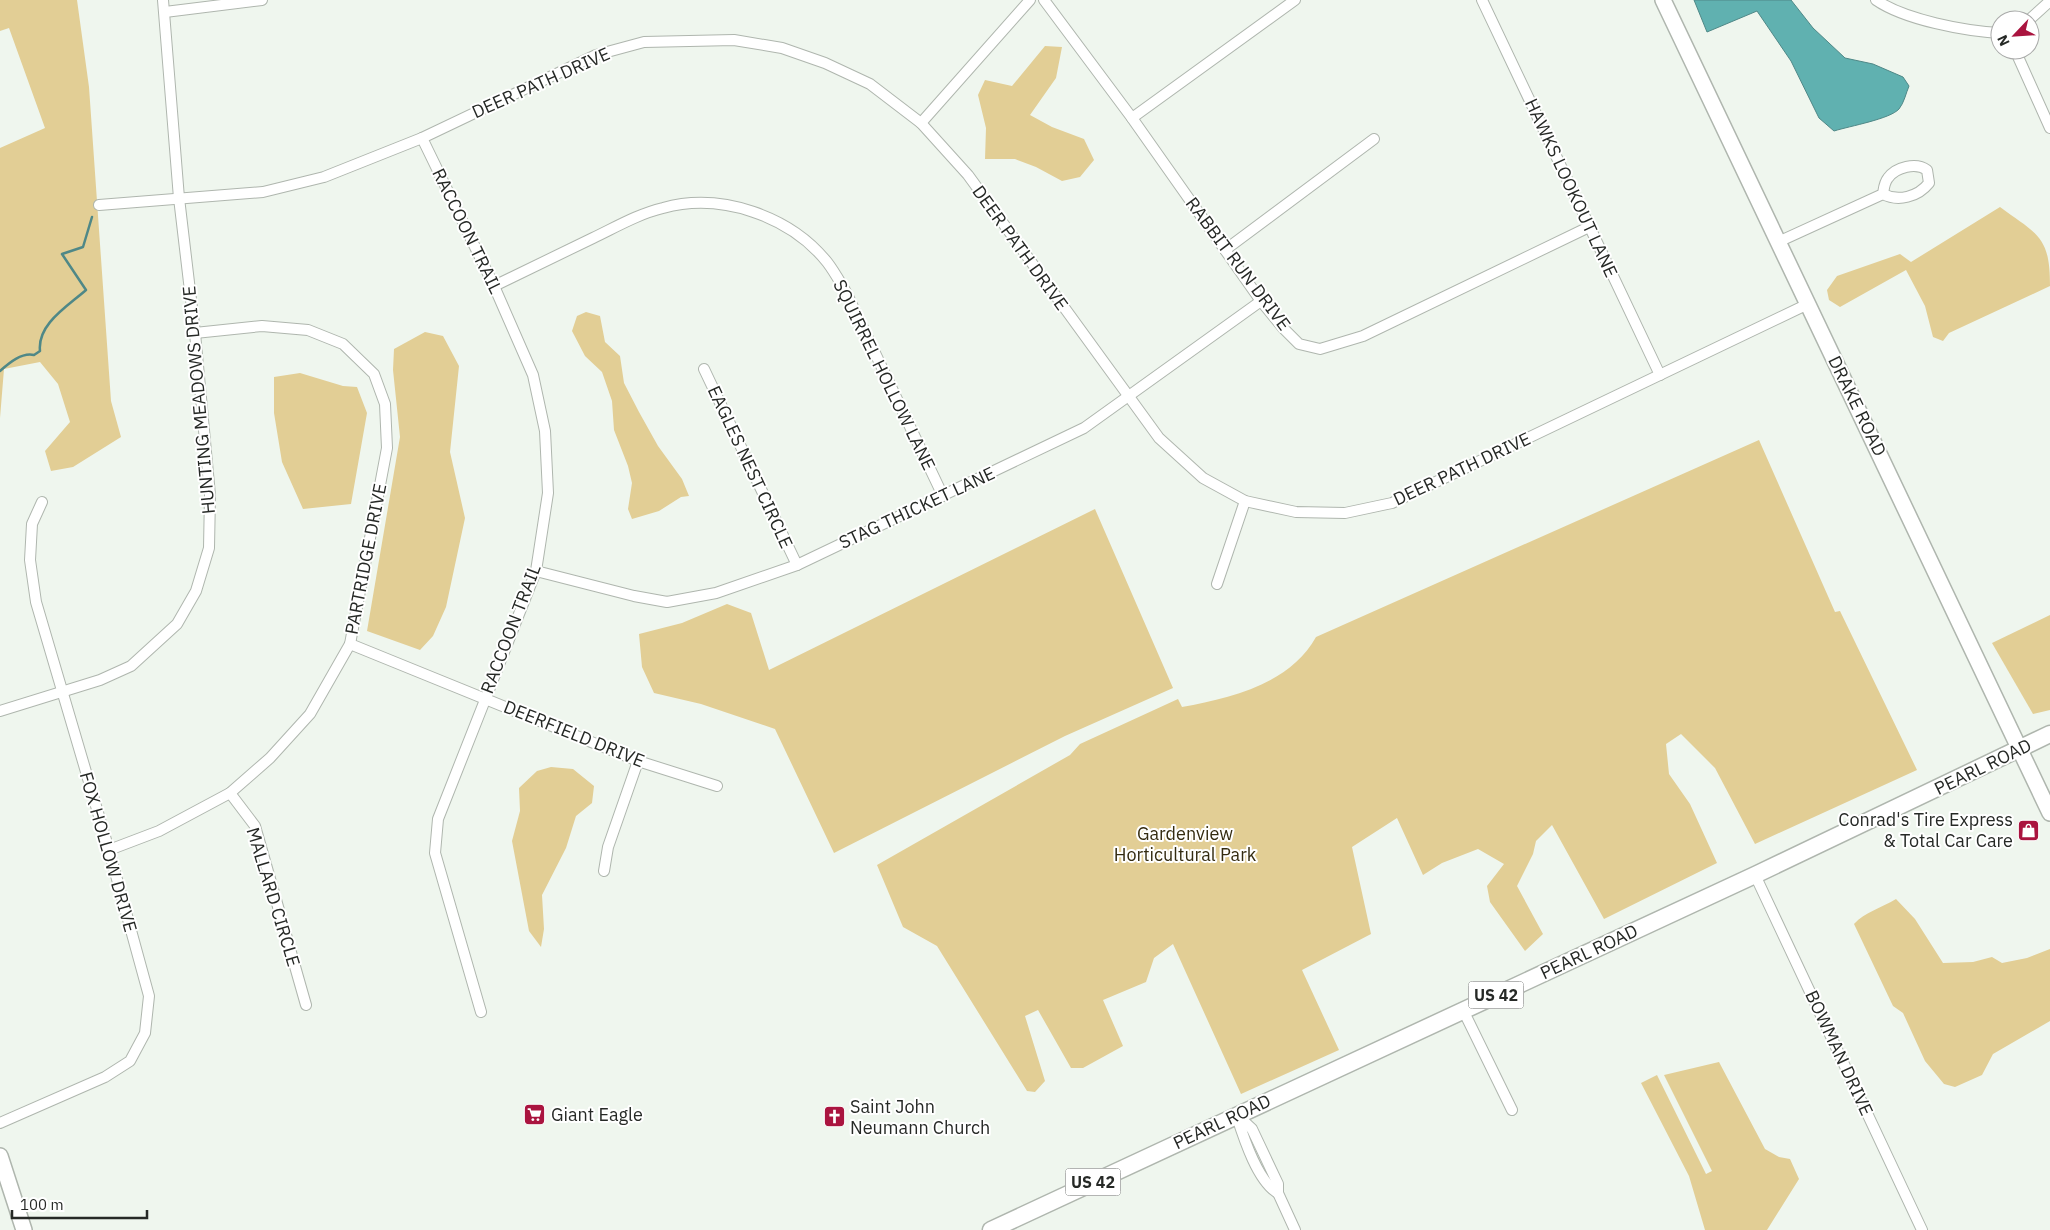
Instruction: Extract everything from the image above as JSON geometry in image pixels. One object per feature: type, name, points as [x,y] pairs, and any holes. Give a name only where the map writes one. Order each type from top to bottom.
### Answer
[{"type":"main road","name":"PEARL ROAD","points":[[991,1230],[1755,875],[2050,734]]},
{"type":"street","name":"HUNTING MEADOWS DRIVE","points":[[0,711],[62,694],[131,666],[177,624],[196,591],[209,548],[210,495],[195,333],[179,198],[163,0]]},
{"type":"street","points":[[165,12],[262,0]]},
{"type":"street","points":[[921,122],[1030,0]]},
{"type":"street","name":"RABBIT RUN DRIVE","points":[[1044,0],[1132,118],[1261,301],[1299,344],[1320,348],[1363,336],[1589,227]]},
{"type":"street","points":[[1132,118],[1295,0]]},
{"type":"street","name":"HAWKS LOOKOUT LANE","points":[[1482,0],[1660,376]]},
{"type":"street","name":"DRAKE ROAD","points":[[1663,0],[2050,813]]},
{"type":"street","points":[[1876,0],[1888,8],[1973,32],[1990,33]]},
{"type":"street","points":[[2040,10],[2050,1]]},
{"type":"street","name":"DEER PATH DRIVE","points":[[99,205],[262,192],[324,177],[422,138],[596,55],[644,42],[685,39],[734,40],[782,48],[825,63],[870,84],[921,122],[968,175],[1158,438],[1203,478],[1245,501],[1296,512],[1345,513],[1392,503],[1808,304]]},
{"type":"street","points":[[2019,60],[2050,128]]},
{"type":"street","name":"RACCOON TRAIL","points":[[422,138],[494,286],[533,375],[545,431],[548,493],[536,571],[438,819],[435,853],[481,1012]]},
{"type":"street","points":[[1225,250],[1374,139]]},
{"type":"street","points":[[1778,242],[1884,194]]},
{"type":"street","name":"SQUIRREL HOLLOW LANE","points":[[494,286],[636,217],[663,208],[686,204],[712,203],[744,209],[771,220],[792,230],[817,252],[832,270],[846,292],[943,496]]},
{"type":"street","name":"STAG THICKET LANE","points":[[536,571],[634,596],[667,602],[716,593],[797,564],[1084,428],[1261,301]]},
{"type":"street","name":"PARTRIDGE DRIVE","points":[[109,850],[159,831],[230,794],[270,758],[310,714],[350,644],[387,448],[385,404],[374,374],[343,344],[308,330],[262,326],[195,333]]},
{"type":"street","name":"EAGLES NEST CIRCLE","points":[[704,369],[797,564]]},
{"type":"street","points":[[1217,584],[1245,501]]},
{"type":"street","name":"FOX HOLLOW DRIVE","points":[[0,1123],[105,1077],[130,1061],[145,1033],[149,996],[109,850],[36,602],[30,560],[32,524],[42,502]]},
{"type":"street","name":"DEERFIELD DRIVE","points":[[350,644],[638,761],[717,786]]},
{"type":"street","points":[[604,871],[608,847],[638,761]]},
{"type":"street","name":"MALLARD CIRCLE","points":[[230,794],[255,826],[306,1005]]},
{"type":"street","name":"BOWMAN DRIVE","points":[[1755,875],[1922,1230]]},
{"type":"street","points":[[1463,1010],[1512,1110]]},
{"type":"street","points":[[1237,1115],[1245,1140],[1268,1188],[1278,1193],[1294,1230]]},
{"type":"street","points":[[0,1156],[24,1230]]},
{"type":"green space","points":[[0,0],[77,0],[89,87],[111,401],[121,437],[73,467],[51,471],[45,451],[70,422],[58,384],[40,362],[4,369],[0,418],[0,148],[45,128],[9,28],[0,31]]},
{"type":"green space","points":[[1045,46],[1062,47],[1056,78],[1030,115],[1052,127],[1084,139],[1094,160],[1080,177],[1062,181],[1036,167],[1015,159],[985,159],[986,128],[978,95],[985,80],[1012,86]]},
{"type":"green space","points":[[2000,207],[2033,231],[2039,238],[2048,256],[2050,286],[1949,333],[1943,341],[1933,337],[1925,306],[1906,270],[1840,307],[1829,300],[1827,290],[1837,276],[1900,254],[1911,262]]},
{"type":"green space","points":[[586,312],[600,316],[605,342],[620,356],[624,383],[658,446],[682,479],[689,496],[681,497],[659,511],[632,519],[628,509],[632,483],[628,466],[614,430],[612,401],[602,372],[585,356],[572,331],[577,316]]},
{"type":"green space","points":[[425,332],[443,336],[459,366],[450,452],[465,518],[446,607],[433,636],[420,650],[367,631],[400,437],[393,370],[394,349]]},
{"type":"green space","points":[[300,373],[343,386],[357,387],[367,413],[351,504],[303,509],[282,462],[274,413],[274,377]]},
{"type":"green space","name":"Gardenview Horticultural Park","points":[[1759,440],[1835,612],[1840,611],[1917,770],[1755,844],[1715,768],[1681,734],[1666,744],[1669,774],[1690,804],[1717,863],[1604,919],[1552,825],[1536,841],[1533,854],[1517,886],[1543,934],[1525,951],[1490,902],[1487,886],[1504,864],[1478,849],[1442,863],[1423,875],[1397,818],[1352,847],[1371,934],[1302,970],[1339,1050],[1241,1094],[1173,944],[1154,958],[1146,982],[1103,1000],[1123,1046],[1083,1068],[1071,1068],[1038,1010],[1025,1016],[1045,1081],[1035,1092],[1027,1091],[937,946],[903,927],[877,865],[1070,755],[1080,744],[1178,699],[1182,707],[1220,699],[1258,686],[1291,666],[1305,653],[1316,637]]},
{"type":"green space","points":[[1095,509],[1173,688],[1065,736],[834,853],[775,729],[701,704],[654,693],[642,667],[639,634],[682,623],[727,604],[751,613],[769,670]]},
{"type":"green space","points":[[2050,615],[2050,710],[2033,714],[1992,643]]},
{"type":"green space","points":[[551,767],[573,769],[594,786],[592,803],[576,816],[566,848],[542,895],[544,929],[541,947],[529,931],[512,841],[520,811],[519,788],[537,771]]},
{"type":"green space","points":[[1896,899],[1915,919],[1943,963],[1973,962],[1992,957],[2002,963],[2027,958],[2050,949],[2050,1021],[1993,1054],[1982,1075],[1955,1087],[1944,1084],[1925,1061],[1903,1013],[1893,1006],[1854,924],[1868,913]]},
{"type":"green space","points":[[1719,1062],[1765,1149],[1779,1157],[1790,1159],[1799,1179],[1767,1230],[1705,1230],[1689,1176],[1641,1083],[1657,1075],[1706,1174],[1712,1171],[1664,1075]]},
{"type":"water","points":[[1694,0],[1791,0],[1813,28],[1845,58],[1873,64],[1903,77],[1909,86],[1902,104],[1894,113],[1887,116],[1834,131],[1819,118],[1791,61],[1757,11],[1707,32]]},
{"type":"waterway","points":[[0,371],[20,357],[29,354],[34,355],[40,351],[40,341],[48,324],[86,290],[62,254],[83,247],[92,217]]},
{"type":"place","name":"Conrad's Tire Express & Total Car Care","points":[[2029,830]]},
{"type":"place","name":"Giant Eagle","points":[[535,1115]]},
{"type":"place","name":"Saint John Neumann Church","points":[[834,1117]]}]
